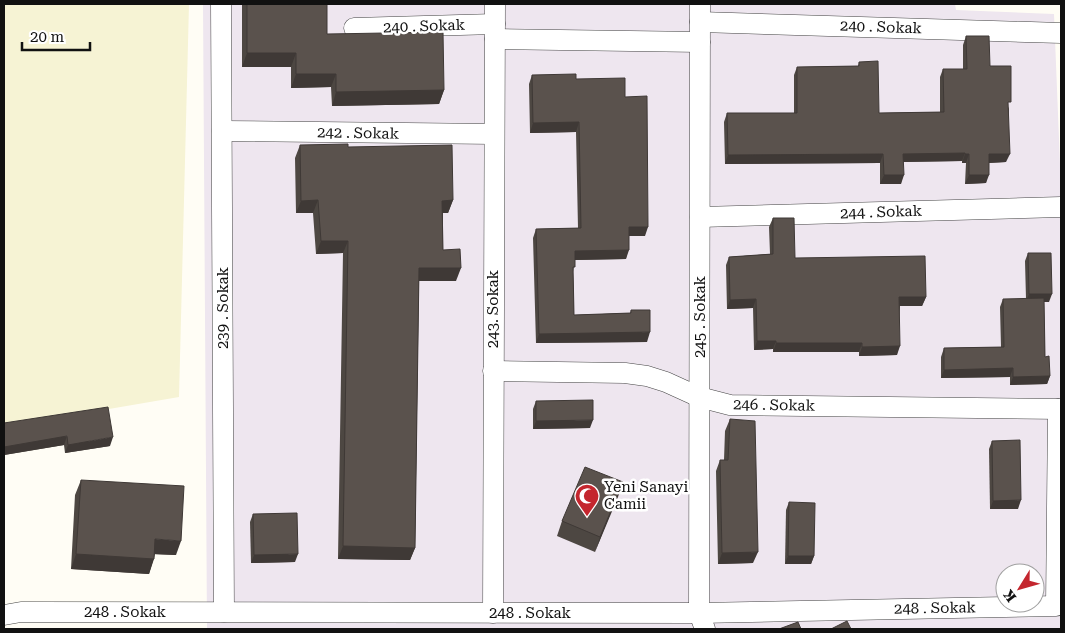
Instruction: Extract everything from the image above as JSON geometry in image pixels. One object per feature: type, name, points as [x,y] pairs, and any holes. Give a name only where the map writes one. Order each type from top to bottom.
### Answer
[{"type":"street","name":"239 . Sokak","points":[[221,4],[224,612]]},
{"type":"street","name":"243. Sokak","points":[[493,614],[495,4]]},
{"type":"street","name":"240 . Sokak","points":[[700,13],[1061,33]]},
{"type":"street","name":"245 . Sokak","points":[[700,13],[699,397],[702,621]]},
{"type":"street","name":"240 . Sokak","points":[[354,28],[495,32],[700,42]]},
{"type":"street","name":"242 . Sokak","points":[[222,131],[494,134]]},
{"type":"street","name":"244 . Sokak","points":[[700,217],[1061,207]]},
{"type":"street","name":"246 . Sokak","points":[[493,372],[625,373],[646,376],[666,382],[699,397],[730,405],[1059,409]]},
{"type":"street","name":"248 . Sokak","points":[[4,615],[21,612],[493,614],[702,621],[1056,606],[1059,409]]},
{"type":"shaded area","points":[[4,4],[189,4],[179,397],[4,427]]},
{"type":"shaded area","points":[[203,4],[955,4],[956,10],[1054,14],[1061,189],[1061,629],[207,629]]},
{"type":"building","points":[[247,4],[327,4],[327,34],[443,32],[444,90],[336,92],[336,74],[296,74],[296,53],[247,53]]},
{"type":"building","points":[[966,36],[989,36],[990,66],[1011,66],[1011,102],[1008,102],[1010,154],[989,154],[989,175],[969,175],[969,154],[965,153],[903,154],[904,175],[884,175],[883,154],[728,155],[727,113],[797,113],[797,67],[859,66],[859,62],[878,61],[879,113],[944,112],[943,69],[967,69]]},
{"type":"building","points":[[576,74],[576,79],[625,78],[625,97],[647,96],[648,227],[629,227],[629,250],[575,251],[575,267],[573,267],[574,315],[631,313],[631,310],[650,310],[650,332],[539,334],[536,229],[581,228],[579,122],[533,123],[532,75]]},
{"type":"building","points":[[348,144],[348,147],[452,145],[453,200],[442,201],[443,250],[460,249],[461,268],[419,268],[415,548],[343,546],[348,241],[321,241],[318,200],[301,201],[300,145]]},
{"type":"building","points":[[773,218],[794,218],[795,258],[925,256],[926,297],[899,297],[900,346],[862,347],[862,343],[776,343],[776,341],[757,341],[756,299],[730,300],[729,257],[773,254]]},
{"type":"building","points":[[1028,253],[1051,253],[1052,294],[1029,294]]},
{"type":"building","points":[[1044,298],[1045,357],[1049,356],[1050,376],[1013,377],[1013,368],[944,370],[944,348],[1004,347],[1003,299]]},
{"type":"building","points":[[593,400],[593,420],[536,421],[536,401]]},
{"type":"building","points":[[108,407],[113,437],[68,445],[67,436],[4,447],[4,423]]},
{"type":"building","points":[[730,419],[755,421],[758,552],[722,553],[720,460],[728,460]]},
{"type":"building","points":[[1020,440],[1021,500],[993,501],[992,441]]},
{"type":"building","name":"Yeni Sanayi Camii","points":[[585,467],[623,482],[600,537],[562,521]]},
{"type":"building","points":[[81,480],[184,486],[181,541],[155,539],[154,559],[76,554]]},
{"type":"building","points":[[789,502],[815,503],[814,556],[788,556]]},
{"type":"building","points":[[297,513],[298,554],[254,555],[253,514]]},
{"type":"building","points":[[847,621],[851,629],[831,629]]},
{"type":"building","points":[[798,622],[801,629],[779,629]]},
{"type":"place","name":"Yeni Sanayi Camii","points":[[587,517]]}]
